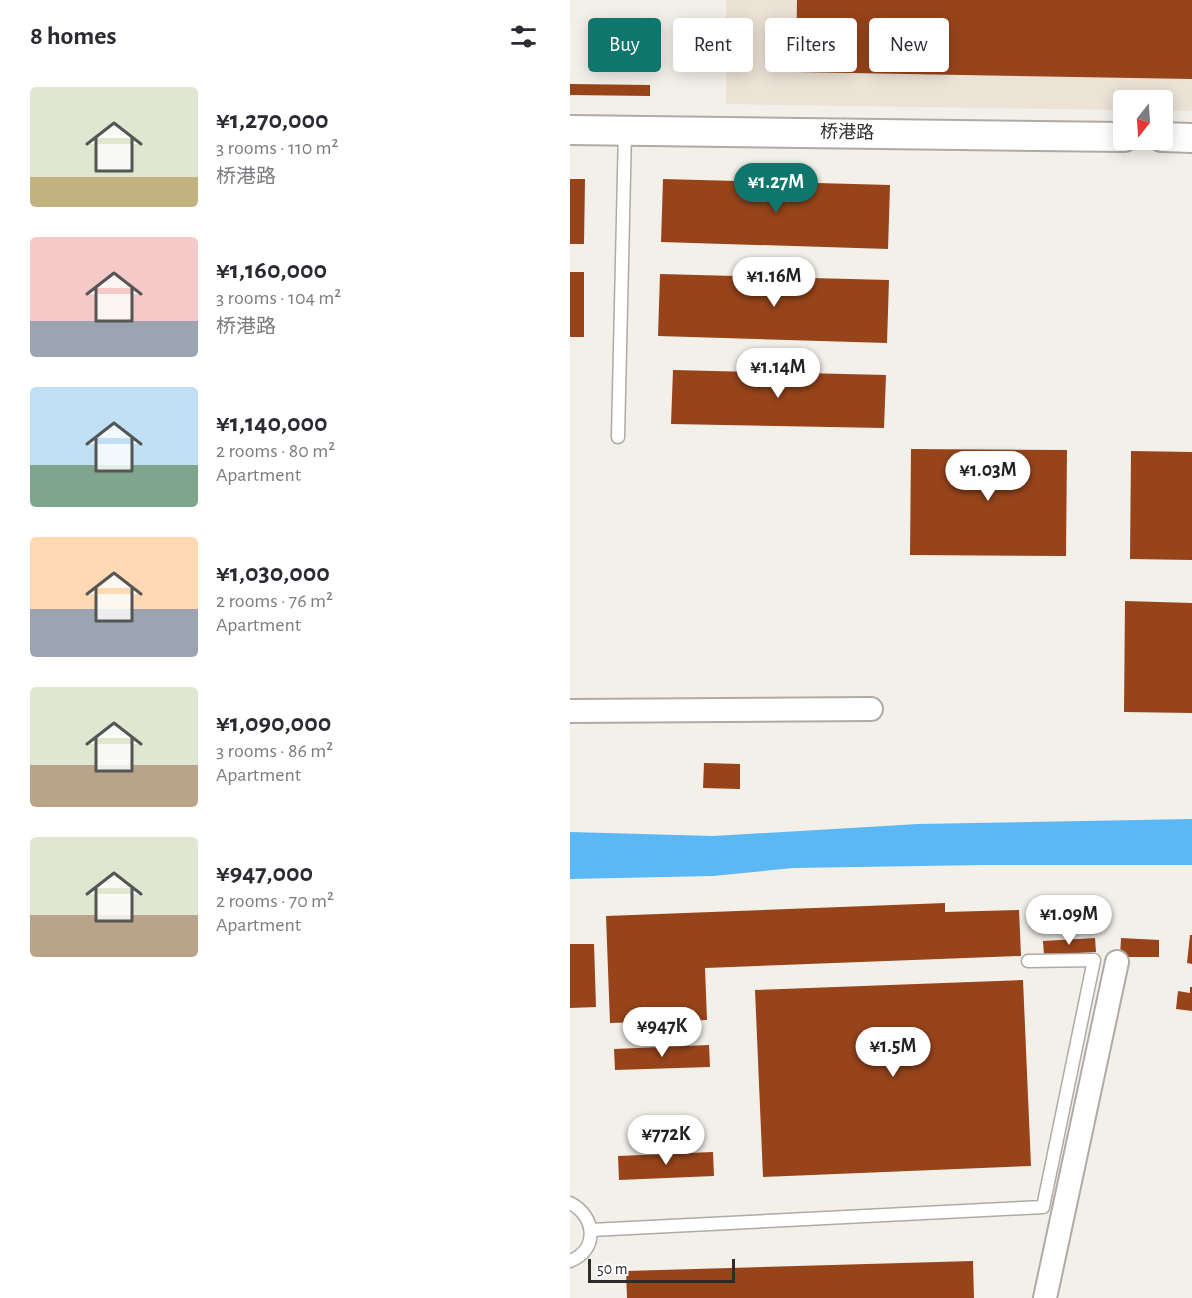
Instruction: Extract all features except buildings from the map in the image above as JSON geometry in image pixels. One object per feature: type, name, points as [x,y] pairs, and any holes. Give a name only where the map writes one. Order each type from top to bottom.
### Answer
[{"type":"street","name":"桥港路","points":[[570,130],[1113,137]]},
{"type":"street","points":[[1173,137],[1192,138]]},
{"type":"street","points":[[570,711],[872,709]]},
{"type":"street","points":[[1045,1298],[1117,962]]},
{"type":"lane","points":[[618,437],[625,130]]},
{"type":"lane","points":[[591,1230],[1043,1207],[1094,960],[1028,961]]},
{"type":"lane","points":[[570,1203],[581,1210],[588,1219],[591,1230],[589,1242],[583,1252],[570,1261]]},
{"type":"shaded area","points":[[726,0],[1192,0],[1192,111],[1173,111],[1173,90],[1113,90],[1113,110],[726,104],[726,72],[753,72],[753,18],[726,18]]},
{"type":"water","points":[[1192,819],[1192,865],[793,868],[713,876],[570,879],[570,832],[713,836],[918,824]]}]
